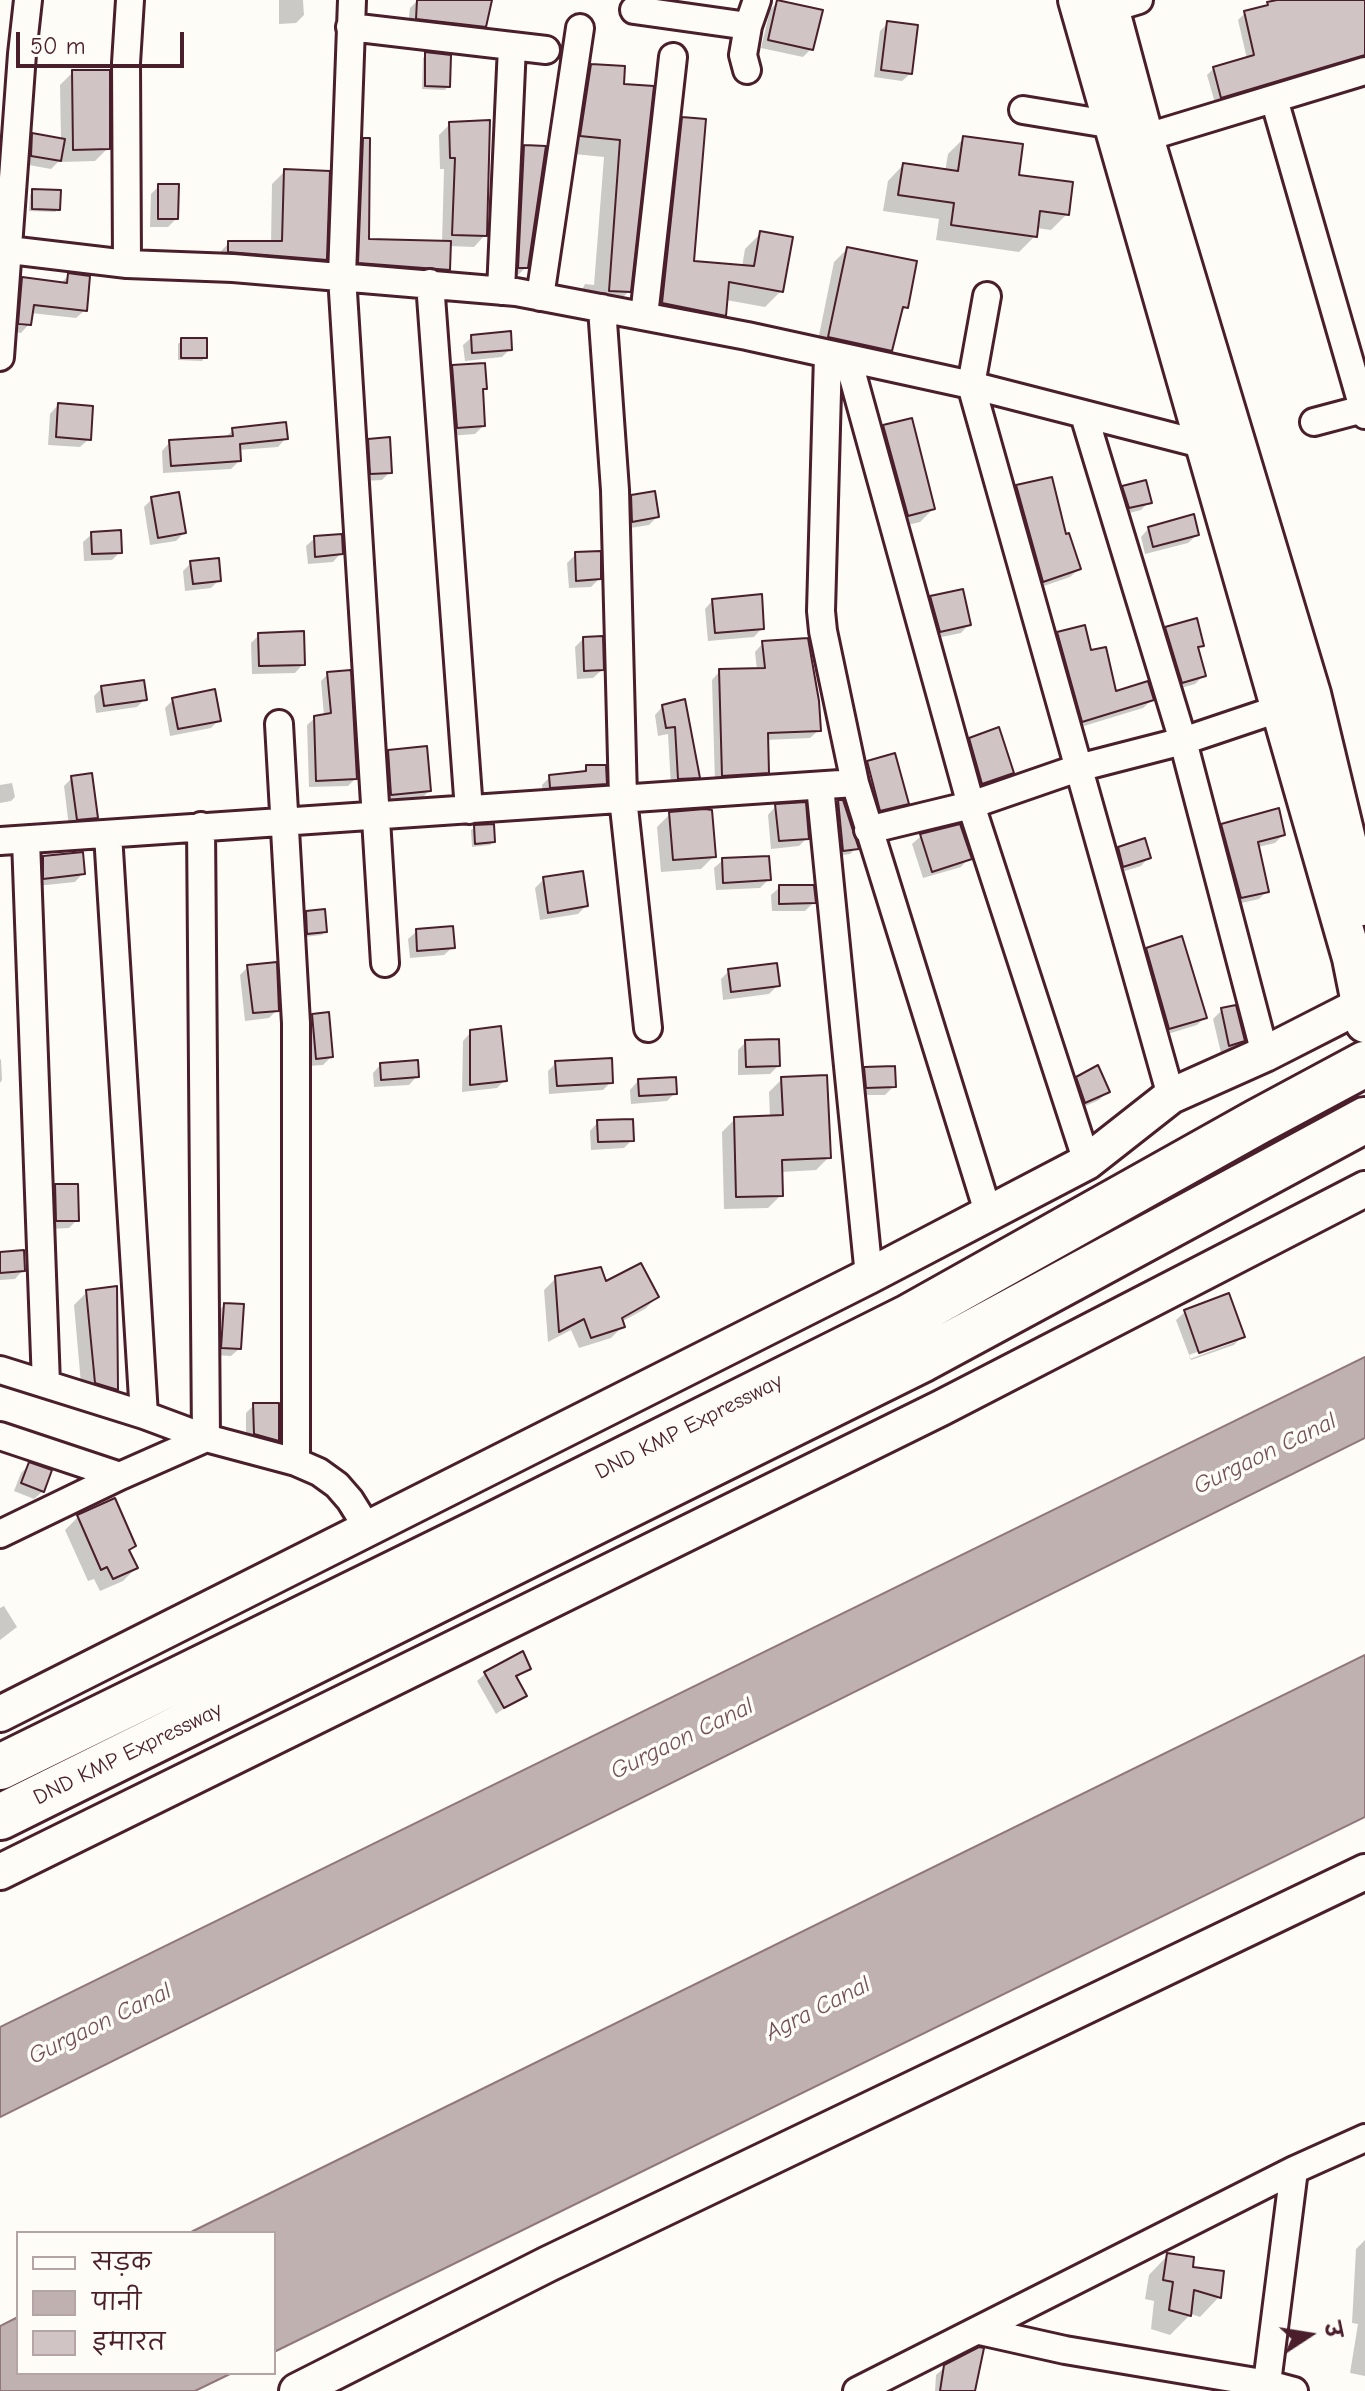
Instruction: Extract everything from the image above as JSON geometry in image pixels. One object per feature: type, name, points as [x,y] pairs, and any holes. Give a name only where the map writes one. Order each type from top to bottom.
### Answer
[{"type":"highway","name":"DND KMP Expressway","points":[[0,1767],[909,1317],[1365,1064]]},
{"type":"highway","name":"DND KMP Expressway","points":[[0,1817],[923,1359],[1365,1120]]},
{"type":"main road","points":[[1103,5],[1129,131],[1205,445],[1352,958],[1364,1010]]},
{"type":"main road","points":[[1129,131],[1311,694],[1365,917]]},
{"type":"street","points":[[0,357],[4,249],[28,0]]},
{"type":"street","points":[[127,264],[126,63],[130,0]]},
{"type":"street","points":[[352,0],[342,276],[385,963]]},
{"type":"street","points":[[747,70],[743,55],[757,0]]},
{"type":"street","points":[[634,10],[748,26]]},
{"type":"street","points":[[350,27],[546,50]]},
{"type":"street","points":[[540,297],[580,28]]},
{"type":"street","points":[[501,291],[512,46]]},
{"type":"street","points":[[644,316],[673,57]]},
{"type":"street","points":[[1023,110],[1129,131],[1274,99],[1365,71]]},
{"type":"street","points":[[1274,99],[1354,336],[1364,412],[1314,422]]},
{"type":"street","points":[[4,249],[127,264],[430,283],[540,297],[747,336],[971,385],[1205,445]]},
{"type":"street","points":[[430,283],[469,810]]},
{"type":"street","points":[[987,296],[971,385],[1171,1096]]},
{"type":"street","points":[[602,308],[615,490],[623,798],[648,1028]]},
{"type":"street","points":[[838,357],[821,611],[855,783],[868,830],[988,1212]]},
{"type":"street","points":[[838,357],[971,805],[1087,1162]]},
{"type":"street","points":[[1084,415],[1183,741],[1265,1054]]},
{"type":"street","points":[[868,830],[971,805],[1078,768],[1183,741],[1281,708]]},
{"type":"street","points":[[279,724],[296,1023],[296,1462]]},
{"type":"street","points":[[46,1384],[13,840],[855,783]]},
{"type":"street","points":[[820,786],[869,1276]]},
{"type":"street","points":[[201,826],[206,1438]]},
{"type":"street","points":[[108,834],[144,1415]]},
{"type":"street","points":[[0,1714],[869,1276],[1087,1162],[1171,1096],[1364,1010]]},
{"type":"street","points":[[0,1872],[941,1408],[1365,1189]]},
{"type":"street","points":[[0,1370],[144,1415],[206,1438],[296,1462],[319,1472],[337,1485],[368,1529]]},
{"type":"street","points":[[0,1436],[120,1476]]},
{"type":"street","points":[[3,1530],[206,1438]]},
{"type":"street","points":[[297,2391],[548,2264],[1365,1872]]},
{"type":"street","points":[[857,2391],[1294,2170],[1365,2138]]},
{"type":"street","points":[[1267,2388],[1294,2170]]},
{"type":"street","points":[[980,2331],[1065,2350],[1294,2391]]},
{"type":"water","name":"Gurgaon Canal","points":[[1365,1357],[1365,1438],[0,2117],[0,2027]]},
{"type":"water","name":"Agra Canal","points":[[1365,1655],[1365,1817],[276,2351],[276,2231],[193,2231]]},
{"type":"water","points":[[16,2318],[16,2375],[228,2375],[195,2391],[0,2391],[0,2326]]},
{"type":"building","points":[[417,0],[492,0],[486,27],[416,19]]},
{"type":"building","points":[[777,0],[823,10],[813,50],[768,40]]},
{"type":"building","points":[[1277,0],[1365,0],[1365,55],[1221,98],[1213,67],[1254,55],[1244,11]]},
{"type":"building","points":[[887,21],[918,25],[912,74],[881,70]]},
{"type":"building","points":[[425,52],[451,55],[450,87],[425,86]]},
{"type":"building","points":[[591,64],[625,66],[624,84],[654,86],[631,292],[609,291],[620,140],[580,136]]},
{"type":"building","points":[[72,70],[110,70],[110,149],[73,150]]},
{"type":"building","points":[[682,117],[706,119],[694,261],[754,266],[760,231],[793,237],[783,292],[729,282],[726,316],[662,303]]},
{"type":"building","points":[[490,120],[487,236],[452,235],[455,158],[450,158],[449,122]]},
{"type":"building","points":[[32,133],[65,139],[61,161],[31,156]]},
{"type":"building","points":[[963,136],[1023,144],[1019,175],[1073,182],[1069,215],[1040,211],[1037,237],[951,225],[954,203],[898,195],[903,163],[958,171]]},
{"type":"building","points":[[363,138],[370,138],[369,239],[451,241],[450,270],[358,263]]},
{"type":"building","points":[[524,145],[546,146],[528,268],[518,268]]},
{"type":"building","points":[[284,169],[330,171],[327,260],[228,252],[228,241],[282,241]]},
{"type":"building","points":[[158,184],[179,184],[178,219],[158,219]]},
{"type":"building","points":[[32,189],[61,190],[60,210],[32,209]]},
{"type":"building","points":[[847,247],[917,261],[908,308],[903,307],[892,351],[828,337]]},
{"type":"building","points":[[68,273],[90,276],[87,311],[34,305],[31,325],[18,324],[22,277],[67,283]]},
{"type":"building","points":[[511,331],[512,350],[472,353],[471,335]]},
{"type":"building","points":[[181,338],[207,338],[207,358],[181,358]]},
{"type":"building","points":[[485,363],[485,426],[457,428],[452,365]]},
{"type":"building","points":[[58,403],[93,406],[91,440],[56,437]]},
{"type":"building","points":[[912,418],[935,509],[908,516],[883,425]]},
{"type":"building","points":[[286,422],[288,439],[240,444],[241,461],[171,466],[169,440],[233,436],[232,428]]},
{"type":"building","points":[[390,437],[392,473],[370,474],[368,439]]},
{"type":"building","points":[[1052,477],[1066,534],[1069,533],[1081,569],[1043,582],[1016,485]]},
{"type":"building","points":[[1146,480],[1152,503],[1129,508],[1122,486]]},
{"type":"building","points":[[655,491],[659,517],[632,522],[631,495]]},
{"type":"building","points":[[179,492],[186,533],[158,538],[151,497]]},
{"type":"building","points":[[1194,514],[1199,535],[1153,547],[1148,527]]},
{"type":"building","points":[[121,530],[122,553],[92,554],[91,532]]},
{"type":"building","points":[[342,534],[343,554],[315,557],[314,536]]},
{"type":"building","points":[[601,551],[601,579],[576,581],[575,552]]},
{"type":"building","points":[[219,558],[221,581],[193,584],[190,561]]},
{"type":"building","points":[[963,589],[971,625],[940,632],[930,596]]},
{"type":"building","points":[[762,594],[764,629],[715,633],[712,599]]},
{"type":"building","points":[[1197,618],[1204,646],[1198,647],[1206,676],[1182,683],[1165,627]]},
{"type":"building","points":[[1085,625],[1091,650],[1106,647],[1116,691],[1148,681],[1154,700],[1082,722],[1057,632]]},
{"type":"building","points":[[304,631],[305,665],[259,666],[258,633]]},
{"type":"building","points":[[603,636],[604,670],[584,671],[583,637]]},
{"type":"building","points":[[808,638],[821,731],[768,733],[769,773],[722,776],[719,669],[765,668],[762,641]]},
{"type":"building","points":[[351,670],[357,779],[316,781],[314,716],[331,713],[327,672]]},
{"type":"building","points":[[144,680],[147,700],[104,706],[101,686]]},
{"type":"building","points":[[215,689],[221,721],[178,729],[172,698]]},
{"type":"building","points":[[685,699],[700,778],[678,779],[675,727],[666,728],[662,705]]},
{"type":"building","points":[[999,727],[1014,773],[982,784],[969,738]]},
{"type":"building","points":[[427,746],[431,791],[391,795],[388,750]]},
{"type":"building","points":[[895,753],[909,804],[880,811],[867,761]]},
{"type":"building","points":[[586,765],[606,765],[607,784],[550,788],[549,775],[586,771]]},
{"type":"building","points":[[92,773],[98,818],[77,820],[71,776]]},
{"type":"building","points":[[838,800],[843,800],[859,849],[843,851]]},
{"type":"building","points":[[806,802],[809,839],[779,841],[775,804]]},
{"type":"building","points":[[1279,808],[1285,835],[1258,842],[1269,892],[1241,898],[1221,824]]},
{"type":"building","points":[[712,810],[716,857],[673,860],[669,812]]},
{"type":"building","points":[[494,824],[495,842],[475,844],[474,825]]},
{"type":"building","points":[[960,824],[972,859],[932,872],[920,834]]},
{"type":"building","points":[[1145,838],[1151,858],[1123,867],[1118,847]]},
{"type":"building","points":[[83,852],[85,874],[43,879],[43,856]]},
{"type":"building","points":[[769,856],[771,880],[723,883],[722,858]]},
{"type":"building","points":[[583,871],[588,906],[548,913],[543,877]]},
{"type":"building","points":[[779,885],[814,885],[816,903],[779,904]]},
{"type":"building","points":[[325,909],[327,932],[307,934],[306,911]]},
{"type":"building","points":[[453,926],[455,948],[417,951],[416,929]]},
{"type":"building","points":[[1182,936],[1207,1018],[1169,1029],[1146,948]]},
{"type":"building","points":[[277,962],[279,1011],[253,1013],[247,965]]},
{"type":"building","points":[[777,963],[780,986],[731,992],[728,969]]},
{"type":"building","points":[[1236,1005],[1245,1041],[1229,1046],[1221,1008]]},
{"type":"building","points":[[329,1012],[333,1057],[316,1059],[312,1014]]},
{"type":"building","points":[[501,1026],[507,1081],[470,1085],[470,1030]]},
{"type":"building","points":[[779,1039],[780,1066],[746,1067],[745,1040]]},
{"type":"building","points":[[612,1058],[613,1083],[557,1086],[555,1061]]},
{"type":"building","points":[[418,1060],[419,1077],[381,1080],[380,1063]]},
{"type":"building","points":[[1098,1065],[1110,1092],[1085,1103],[1076,1077]]},
{"type":"building","points":[[895,1066],[896,1087],[866,1088],[864,1067]]},
{"type":"building","points":[[827,1075],[831,1158],[782,1160],[783,1196],[736,1197],[734,1117],[783,1115],[781,1077]]},
{"type":"building","points":[[676,1077],[677,1094],[639,1096],[638,1079]]},
{"type":"building","points":[[633,1119],[634,1141],[598,1142],[597,1120]]},
{"type":"building","points":[[55,1184],[78,1184],[79,1221],[56,1221]]},
{"type":"building","points":[[24,1250],[25,1271],[0,1273],[0,1252]]},
{"type":"building","points":[[641,1263],[659,1297],[622,1318],[625,1327],[591,1338],[584,1319],[559,1332],[555,1276],[601,1267],[606,1281]]},
{"type":"building","points":[[117,1286],[118,1390],[95,1383],[86,1290]]},
{"type":"building","points":[[1229,1293],[1245,1337],[1199,1353],[1184,1310]]},
{"type":"building","points":[[224,1303],[244,1304],[241,1349],[221,1348]]},
{"type":"building","points":[[253,1403],[279,1403],[279,1441],[254,1434]]},
{"type":"building","points":[[29,1462],[52,1470],[44,1492],[21,1483]]},
{"type":"building","points":[[115,1498],[136,1546],[129,1550],[138,1568],[113,1579],[107,1567],[101,1570],[77,1515]]},
{"type":"building","points":[[523,1651],[531,1669],[516,1676],[527,1696],[504,1708],[484,1672]]},
{"type":"building","points":[[1167,2253],[1194,2257],[1193,2267],[1224,2271],[1221,2298],[1194,2290],[1191,2316],[1169,2310],[1173,2282],[1163,2280]]},
{"type":"building","points":[[979,2347],[984,2348],[975,2391],[940,2391],[944,2365]]}]
